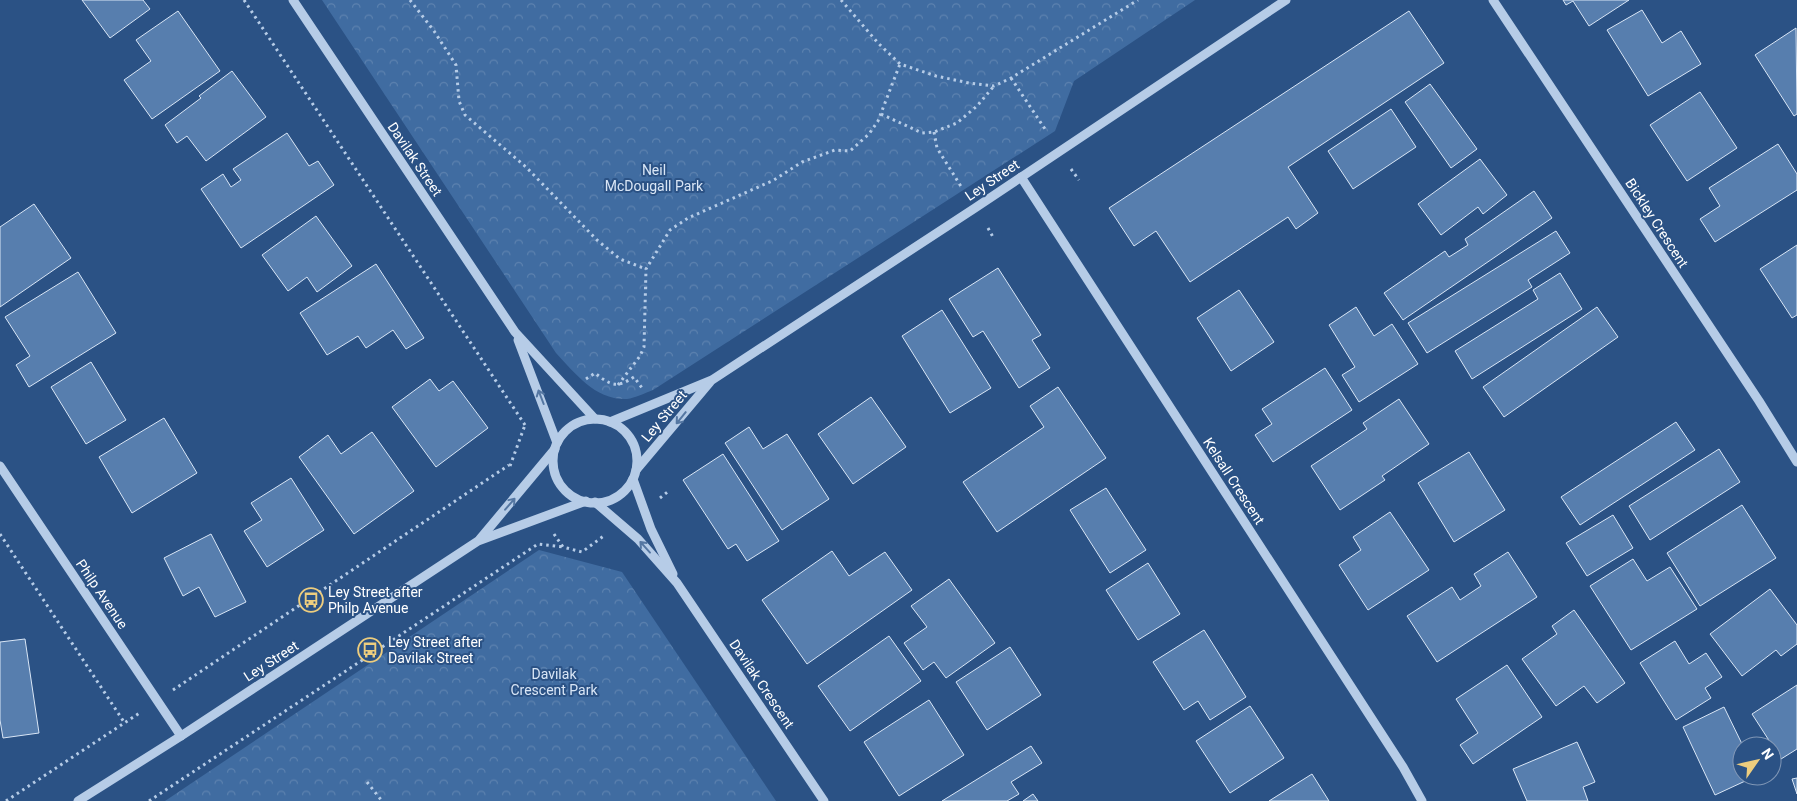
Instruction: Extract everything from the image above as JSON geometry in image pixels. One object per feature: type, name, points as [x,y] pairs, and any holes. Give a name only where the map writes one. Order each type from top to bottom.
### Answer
[{"type":"street","name":"Davilak Street","points":[[293,0],[515,332],[595,419]]},
{"type":"street","name":"Ley Street","points":[[610,422],[712,380],[1286,0]]},
{"type":"street","name":"Bickley Crescent","points":[[1493,0],[1754,393],[1797,462]]},
{"type":"street","name":"Kelsall Crescent","points":[[1020,177],[1392,750],[1422,801]]},
{"type":"street","name":"Davilak Street","points":[[515,332],[556,446]]},
{"type":"street","name":"Ley Street","points":[[78,801],[181,736],[478,541],[590,502],[614,499],[628,486],[635,474],[712,380]]},
{"type":"street","name":"Ley Street","points":[[478,541],[518,495],[565,432],[576,424],[595,419],[610,422],[623,430],[631,439],[636,452],[635,474]]},
{"type":"street","points":[[556,446],[554,466],[559,482],[571,494],[590,502]]},
{"type":"street","name":"Philp Avenue","points":[[0,466],[181,736]]},
{"type":"street","name":"Davilak Crescent","points":[[635,474],[651,529],[677,583]]},
{"type":"street","name":"Davilak Crescent","points":[[590,502],[638,539],[677,583],[824,801]]},
{"type":"path","points":[[244,0],[525,425]]},
{"type":"path","points":[[410,0],[456,64],[459,101],[465,115],[526,166],[597,240],[620,259],[646,269]]},
{"type":"path","points":[[841,0],[878,43],[900,64],[936,76],[994,86]]},
{"type":"path","points":[[881,114],[922,133],[934,132],[957,123],[977,106],[994,86],[1011,78],[1138,0]]},
{"type":"path","points":[[618,385],[640,356],[644,347],[646,269],[670,230],[688,218],[774,180],[802,162],[835,150],[850,151],[869,134],[881,114],[900,64]]},
{"type":"path","points":[[1011,78],[1047,132]]},
{"type":"path","points":[[934,132],[937,148],[962,188]]},
{"type":"path","points":[[1071,169],[1079,180]]},
{"type":"path","points":[[988,228],[994,237]]},
{"type":"path","points":[[586,380],[595,373],[603,380],[618,385],[624,384],[634,377],[644,391]]},
{"type":"path","points":[[6,801],[509,465]]},
{"type":"path","points":[[0,534],[124,722]]},
{"type":"path","points":[[149,801],[538,544],[563,547]]},
{"type":"path","points":[[367,782],[382,801]]},
{"type":"green space","name":"Neil McDougall Park","points":[[322,0],[1195,0],[1074,81],[1055,131],[653,390],[627,399],[605,395],[596,390],[579,377],[556,353]]},
{"type":"green space","name":"Davilak Crescent Park","points":[[539,550],[622,572],[776,801],[165,801]]},
{"type":"building","points":[[82,0],[143,0],[150,9],[110,38]]},
{"type":"building","points":[[1563,0],[1629,0],[1589,26],[1573,1],[1566,5]]},
{"type":"building","points":[[1642,10],[1662,43],[1681,31],[1701,64],[1648,96],[1607,30]]},
{"type":"building","points":[[178,11],[220,71],[152,119],[124,80],[151,61],[136,40]]},
{"type":"building","points":[[1409,11],[1444,63],[1288,167],[1318,213],[1296,229],[1288,217],[1190,282],[1156,231],[1134,246],[1109,208]]},
{"type":"building","points":[[1796,28],[1797,114],[1794,116],[1755,55]]},
{"type":"building","points":[[232,71],[266,117],[206,161],[187,136],[177,143],[165,125],[201,98],[199,96]]},
{"type":"building","points":[[1430,84],[1477,149],[1451,168],[1405,102]]},
{"type":"building","points":[[1700,92],[1737,148],[1687,181],[1650,125]]},
{"type":"building","points":[[1391,109],[1416,147],[1353,189],[1328,151]]},
{"type":"building","points":[[287,133],[309,166],[318,161],[334,185],[241,248],[201,189],[223,174],[231,187],[241,180],[233,169]]},
{"type":"building","points":[[1778,144],[1797,174],[1797,190],[1715,242],[1700,219],[1720,206],[1709,188]]},
{"type":"building","points":[[1480,159],[1507,195],[1483,214],[1478,207],[1441,235],[1418,204]]},
{"type":"building","points":[[1534,191],[1552,218],[1403,320],[1384,293],[1445,251],[1449,257],[1468,245],[1465,239]]},
{"type":"building","points":[[34,204],[71,258],[0,307],[0,227]]},
{"type":"building","points":[[316,216],[352,266],[317,292],[307,277],[288,291],[262,255]]},
{"type":"building","points":[[1556,231],[1570,253],[1528,280],[1532,287],[1427,353],[1408,323]]},
{"type":"building","points":[[1797,245],[1797,315],[1792,318],[1760,269]]},
{"type":"building","points":[[376,264],[424,338],[406,349],[393,330],[366,348],[358,336],[327,355],[300,313]]},
{"type":"building","points":[[998,268],[1041,335],[1032,340],[1050,368],[1019,388],[983,331],[973,337],[949,299]]},
{"type":"building","points":[[78,272],[116,333],[29,387],[16,365],[30,356],[5,317]]},
{"type":"building","points":[[1560,273],[1582,309],[1472,379],[1455,351],[1538,299],[1533,290]]},
{"type":"building","points":[[1239,290],[1274,342],[1231,371],[1197,318]]},
{"type":"building","points":[[1356,307],[1374,336],[1392,324],[1418,364],[1359,402],[1342,375],[1355,367],[1329,325]]},
{"type":"building","points":[[1597,307],[1618,337],[1504,417],[1483,387]]},
{"type":"building","points":[[942,310],[991,388],[950,413],[902,336]]},
{"type":"building","points":[[91,362],[126,420],[86,444],[51,387]]},
{"type":"building","points":[[1325,368],[1352,410],[1273,462],[1255,435],[1272,424],[1262,409]]},
{"type":"building","points":[[430,379],[439,391],[453,381],[488,428],[436,467],[392,407]]},
{"type":"building","points":[[1058,387],[1106,458],[997,532],[963,482],[1044,427],[1030,406]]},
{"type":"building","points":[[871,397],[906,447],[853,484],[818,434]]},
{"type":"building","points":[[1399,399],[1429,444],[1382,476],[1385,480],[1340,510],[1311,466],[1367,429],[1363,423]]},
{"type":"building","points":[[164,418],[197,473],[132,513],[99,457]]},
{"type":"building","points":[[1676,422],[1695,450],[1580,525],[1561,497]]},
{"type":"building","points":[[749,427],[763,449],[787,434],[829,499],[782,530],[725,443]]},
{"type":"building","points":[[372,432],[414,491],[354,534],[299,457],[328,435],[341,454]]},
{"type":"building","points":[[1719,449],[1740,482],[1650,540],[1629,506]]},
{"type":"building","points":[[1469,452],[1505,510],[1454,542],[1418,483]]},
{"type":"building","points":[[723,454],[779,541],[747,561],[736,544],[728,549],[683,480]]},
{"type":"building","points":[[291,478],[324,530],[267,567],[244,531],[262,520],[251,503]]},
{"type":"building","points":[[1106,488],[1146,550],[1110,573],[1070,510]]},
{"type":"building","points":[[1742,505],[1776,558],[1700,606],[1667,553]]},
{"type":"building","points":[[1390,512],[1429,570],[1368,610],[1339,565],[1361,550],[1353,537]]},
{"type":"building","points":[[1613,515],[1633,548],[1587,576],[1566,543]]},
{"type":"building","points":[[211,534],[246,602],[215,617],[199,587],[183,596],[164,558]]},
{"type":"building","points":[[832,551],[849,576],[885,552],[912,590],[807,664],[762,600]]},
{"type":"building","points":[[1508,552],[1537,597],[1437,662],[1407,616],[1452,587],[1460,600],[1481,586],[1474,574]]},
{"type":"building","points":[[1633,559],[1647,581],[1670,567],[1697,609],[1631,650],[1590,586]]},
{"type":"building","points":[[1148,563],[1180,614],[1138,640],[1106,590]]},
{"type":"building","points":[[949,579],[995,643],[946,678],[934,662],[923,670],[904,643],[927,627],[911,606]]},
{"type":"building","points":[[1770,589],[1797,625],[1797,644],[1781,656],[1776,650],[1742,676],[1710,634]]},
{"type":"building","points":[[1574,610],[1625,683],[1597,703],[1584,686],[1556,706],[1522,659],[1557,634],[1552,626]]},
{"type":"building","points":[[1204,630],[1246,697],[1210,720],[1198,701],[1184,710],[1153,662]]},
{"type":"building","points":[[889,636],[921,681],[850,731],[818,686]]},
{"type":"building","points":[[25,639],[39,733],[3,738],[0,720],[0,642]]},
{"type":"building","points":[[1675,641],[1689,664],[1706,653],[1722,677],[1705,688],[1711,698],[1676,720],[1640,663]]},
{"type":"building","points":[[1010,647],[1041,695],[987,730],[956,682]]},
{"type":"building","points":[[1507,665],[1542,717],[1473,764],[1460,745],[1478,733],[1456,699]]},
{"type":"building","points":[[1797,685],[1797,749],[1782,758],[1782,736],[1766,736],[1752,714]]},
{"type":"building","points":[[929,700],[964,755],[899,796],[864,742]]},
{"type":"building","points":[[1250,706],[1284,758],[1230,793],[1196,741]]},
{"type":"building","points":[[1724,707],[1738,736],[1732,736],[1732,786],[1734,786],[1715,795],[1683,727]]},
{"type":"building","points":[[1577,742],[1595,782],[1583,787],[1588,801],[1527,801],[1513,769]]},
{"type":"building","points":[[1031,746],[1042,763],[1011,782],[1019,794],[1007,801],[942,801]]},
{"type":"building","points":[[1312,774],[1329,801],[1269,801]]},
{"type":"building","points":[[1797,778],[1797,794],[1792,779]]},
{"type":"building","points":[[1033,794],[1038,801],[1023,801]]},
{"type":"place","name":"Ley Street after Philp Avenue","points":[[311,600]]},
{"type":"place","name":"Ley Street after Davilak Street","points":[[370,650]]}]
